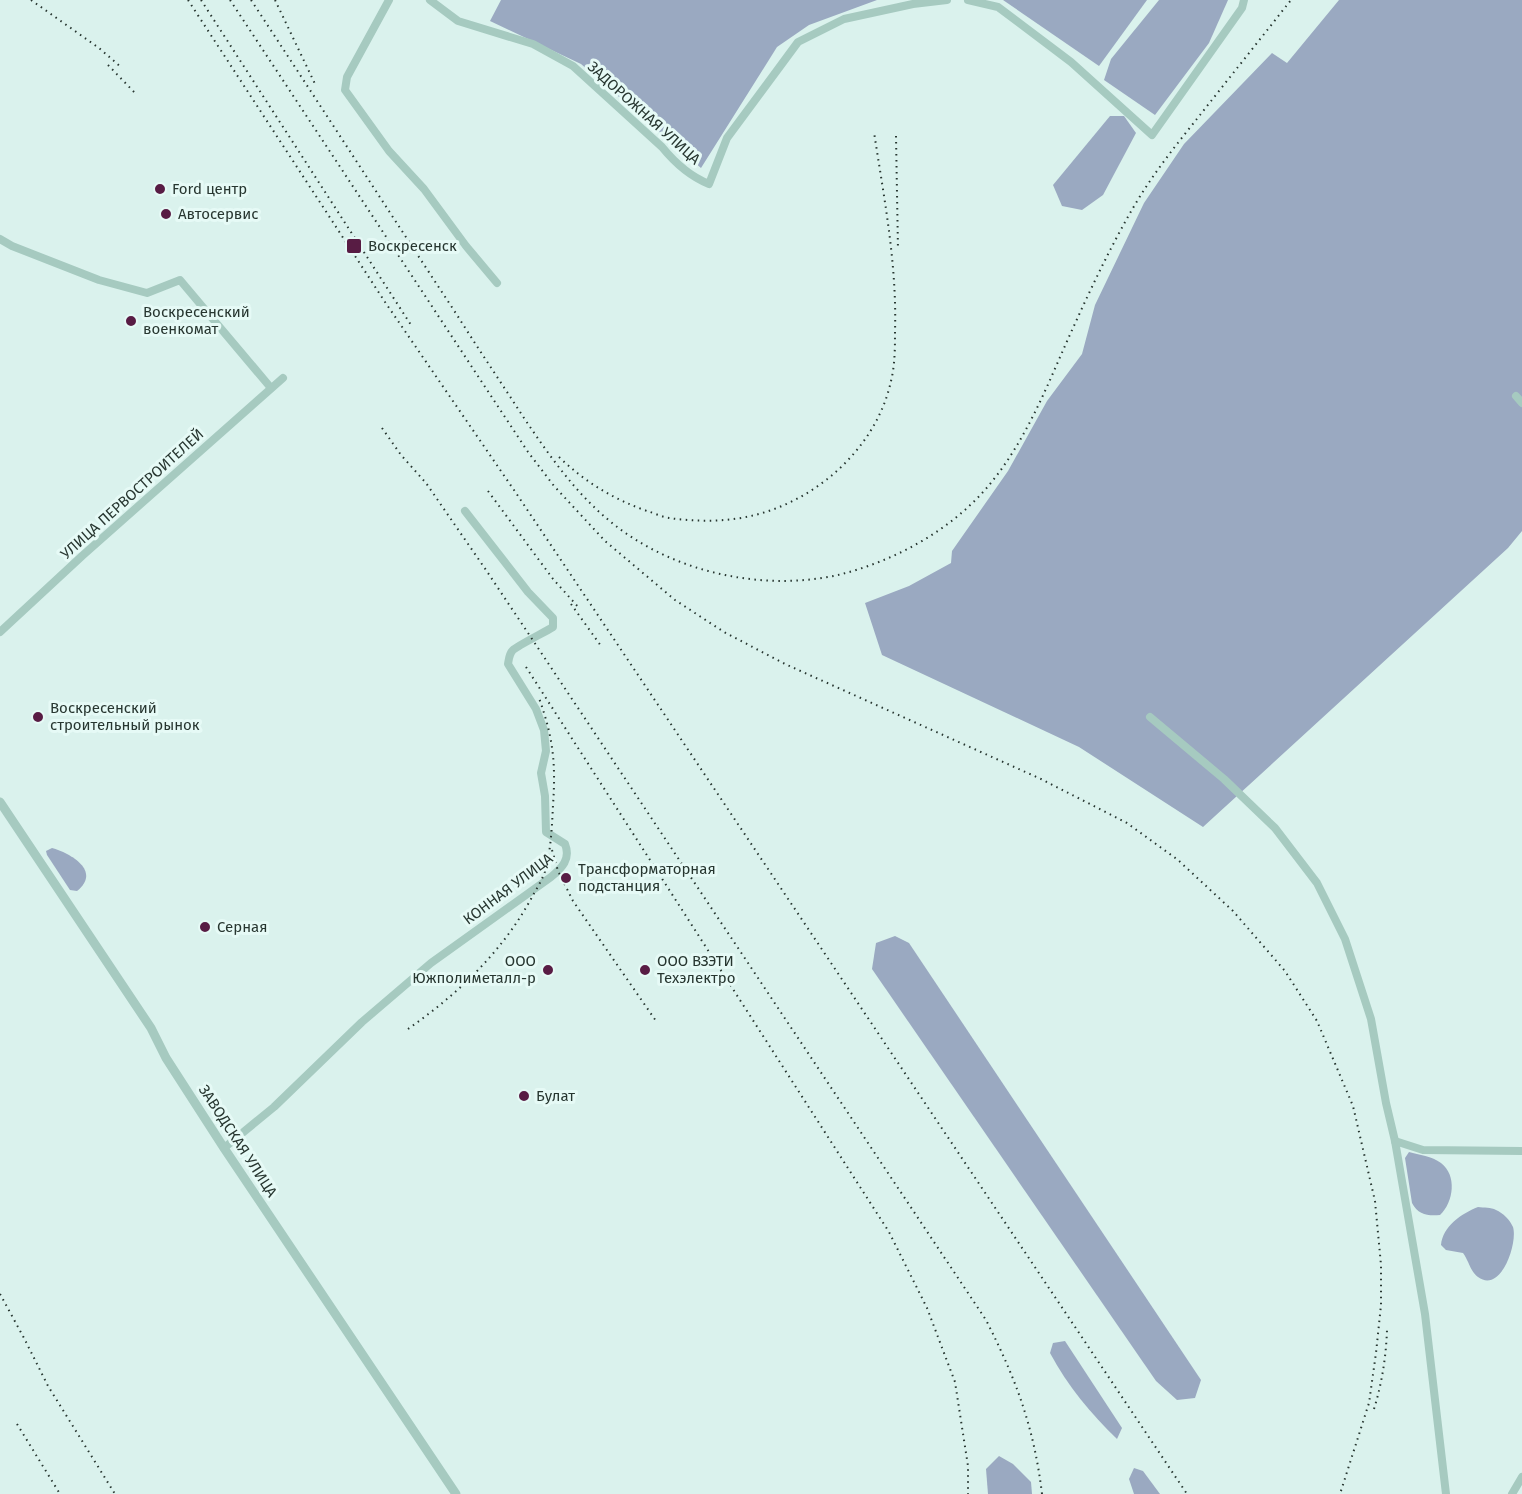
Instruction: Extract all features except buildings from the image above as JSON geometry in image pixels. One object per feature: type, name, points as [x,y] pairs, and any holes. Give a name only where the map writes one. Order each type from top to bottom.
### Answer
[{"type":"street","points":[[389,0],[347,76],[344,86],[346,94],[389,151],[424,189],[497,283]]},
{"type":"street","name":"ЗАДОРОЖНАЯ УЛИЦА","points":[[430,0],[458,21],[533,44],[573,66],[662,147],[673,161],[697,179],[709,184],[727,138],[798,42],[844,19],[913,4],[947,0]]},
{"type":"street","points":[[968,0],[998,6],[1071,62],[1152,135],[1242,8],[1244,0]]},
{"type":"street","points":[[0,239],[12,246],[99,280],[147,293],[180,280],[271,388]]},
{"type":"street","name":"УЛИЦА ПЕРВОСТРОИТЕЛЕЙ","points":[[0,632],[283,378]]},
{"type":"street","points":[[1516,396],[1522,404]]},
{"type":"street","name":"КОННАЯ УЛИЦА","points":[[224,1148],[274,1107],[362,1022],[431,963],[558,871],[566,861],[568,855],[565,844],[546,832],[545,796],[541,773],[546,751],[541,719],[508,664],[509,657],[515,648],[553,627],[553,618],[528,592],[465,511]]},
{"type":"street","points":[[1150,717],[1224,778],[1275,828],[1317,883],[1345,939],[1371,1018],[1395,1141],[1425,1314],[1446,1494]]},
{"type":"street","name":"ЗАВОДСКАЯ УЛИЦА","points":[[0,802],[144,1018],[166,1058],[224,1148],[456,1494]]},
{"type":"street","points":[[1395,1141],[1423,1150],[1521,1152]]},
{"type":"street","points":[[1512,1494],[1522,1477]]},
{"type":"shaded area","points":[[501,0],[877,0],[809,25],[777,47],[701,168],[581,64],[490,21]]},
{"type":"shaded area","points":[[1003,0],[1147,0],[1099,66]]},
{"type":"shaded area","points":[[1159,0],[1228,0],[1209,43],[1155,115],[1104,80],[1111,59]]},
{"type":"shaded area","points":[[1339,0],[1522,0],[1522,531],[1508,548],[1203,827],[1079,747],[882,655],[865,603],[909,586],[951,563],[952,551],[1008,471],[1047,401],[1082,354],[1095,305],[1144,203],[1184,144],[1272,53],[1287,63]]},
{"type":"shaded area","points":[[1110,116],[1124,116],[1136,133],[1103,195],[1082,210],[1062,206],[1053,185]]},
{"type":"shaded area","points":[[52,848],[67,854],[81,864],[85,870],[84,884],[77,891],[70,890],[47,855],[46,851]]},
{"type":"shaded area","points":[[895,936],[909,943],[1201,1380],[1195,1398],[1177,1400],[1156,1381],[872,969],[876,943]]},
{"type":"shaded area","points":[[1409,1152],[1430,1157],[1441,1163],[1450,1174],[1451,1196],[1445,1210],[1440,1215],[1424,1214],[1412,1203],[1405,1158]]},
{"type":"shaded area","points":[[1478,1207],[1492,1208],[1501,1213],[1513,1227],[1513,1244],[1510,1254],[1506,1264],[1494,1279],[1486,1280],[1478,1277],[1463,1253],[1446,1250],[1441,1245],[1449,1226],[1465,1213]]},
{"type":"shaded area","points":[[1065,1341],[1122,1428],[1117,1439],[1080,1399],[1050,1353],[1053,1343]]},
{"type":"shaded area","points":[[999,1456],[1013,1464],[1031,1482],[1032,1494],[988,1494],[986,1469]]},
{"type":"shaded area","points":[[1134,1468],[1143,1471],[1160,1494],[1134,1494],[1129,1479]]},
{"type":"railway","points":[[31,0],[99,48],[122,68]]},
{"type":"railway","points":[[188,0],[385,302],[516,493],[1187,1494]]},
{"type":"railway","points":[[201,0],[411,325]]},
{"type":"railway","points":[[230,0],[528,452],[554,486],[605,541],[675,600],[724,632],[785,664],[1041,779],[1127,823],[1178,860],[1233,911],[1285,971],[1317,1021],[1353,1106],[1375,1201],[1381,1265],[1381,1305],[1376,1353],[1369,1403],[1340,1494]]},
{"type":"railway","points":[[251,0],[524,418],[572,484],[616,526],[656,551],[680,562],[732,576],[786,581],[838,575],[901,552],[958,516],[990,484],[1013,452],[1032,418],[1097,277],[1140,196],[1173,149],[1291,0]]},
{"type":"railway","points":[[275,0],[316,86]]},
{"type":"railway","points":[[108,65],[136,94]]},
{"type":"railway","points":[[559,457],[589,482],[623,501],[666,517],[701,521],[745,517],[779,507],[822,483],[842,466],[859,448],[873,427],[884,405],[894,362],[895,306],[892,256],[874,132]]},
{"type":"railway","points":[[896,136],[898,250]]},
{"type":"railway","points":[[382,428],[401,455],[426,483],[486,570],[986,1320],[1015,1383],[1029,1425],[1042,1494]]},
{"type":"railway","points":[[488,491],[553,579],[580,609]]},
{"type":"railway","points":[[571,604],[601,646]]},
{"type":"railway","points":[[526,667],[889,1232],[927,1308],[955,1382],[968,1466],[968,1494]]},
{"type":"railway","points":[[408,1029],[462,986],[478,970],[520,917],[543,876],[550,845],[554,776],[548,725],[539,698]]},
{"type":"railway","points":[[552,850],[558,871],[573,901],[656,1021]]},
{"type":"railway","points":[[0,1294],[48,1386],[115,1494]]},
{"type":"railway","points":[[1374,1409],[1383,1370],[1387,1330]]},
{"type":"railway","points":[[17,1424],[60,1494]]},
{"type":"place","name":"Ford центр","points":[[160,189]]},
{"type":"place","name":"Автосервис","points":[[166,214]]},
{"type":"place","name":"Воскресенск","points":[[354,246]]},
{"type":"place","name":"Воскресенский военкомат","points":[[131,321]]},
{"type":"place","name":"Воскресенский строительный рынок","points":[[38,717]]},
{"type":"place","name":"Трансформаторная подстанция","points":[[566,878]]},
{"type":"place","name":"Серная","points":[[205,927]]},
{"type":"place","name":"ООО Южполиметалл-р","points":[[548,970]]},
{"type":"place","name":"ООО ВЗЭТИ Техэлектро","points":[[645,970]]},
{"type":"place","name":"Булат","points":[[524,1096]]}]
